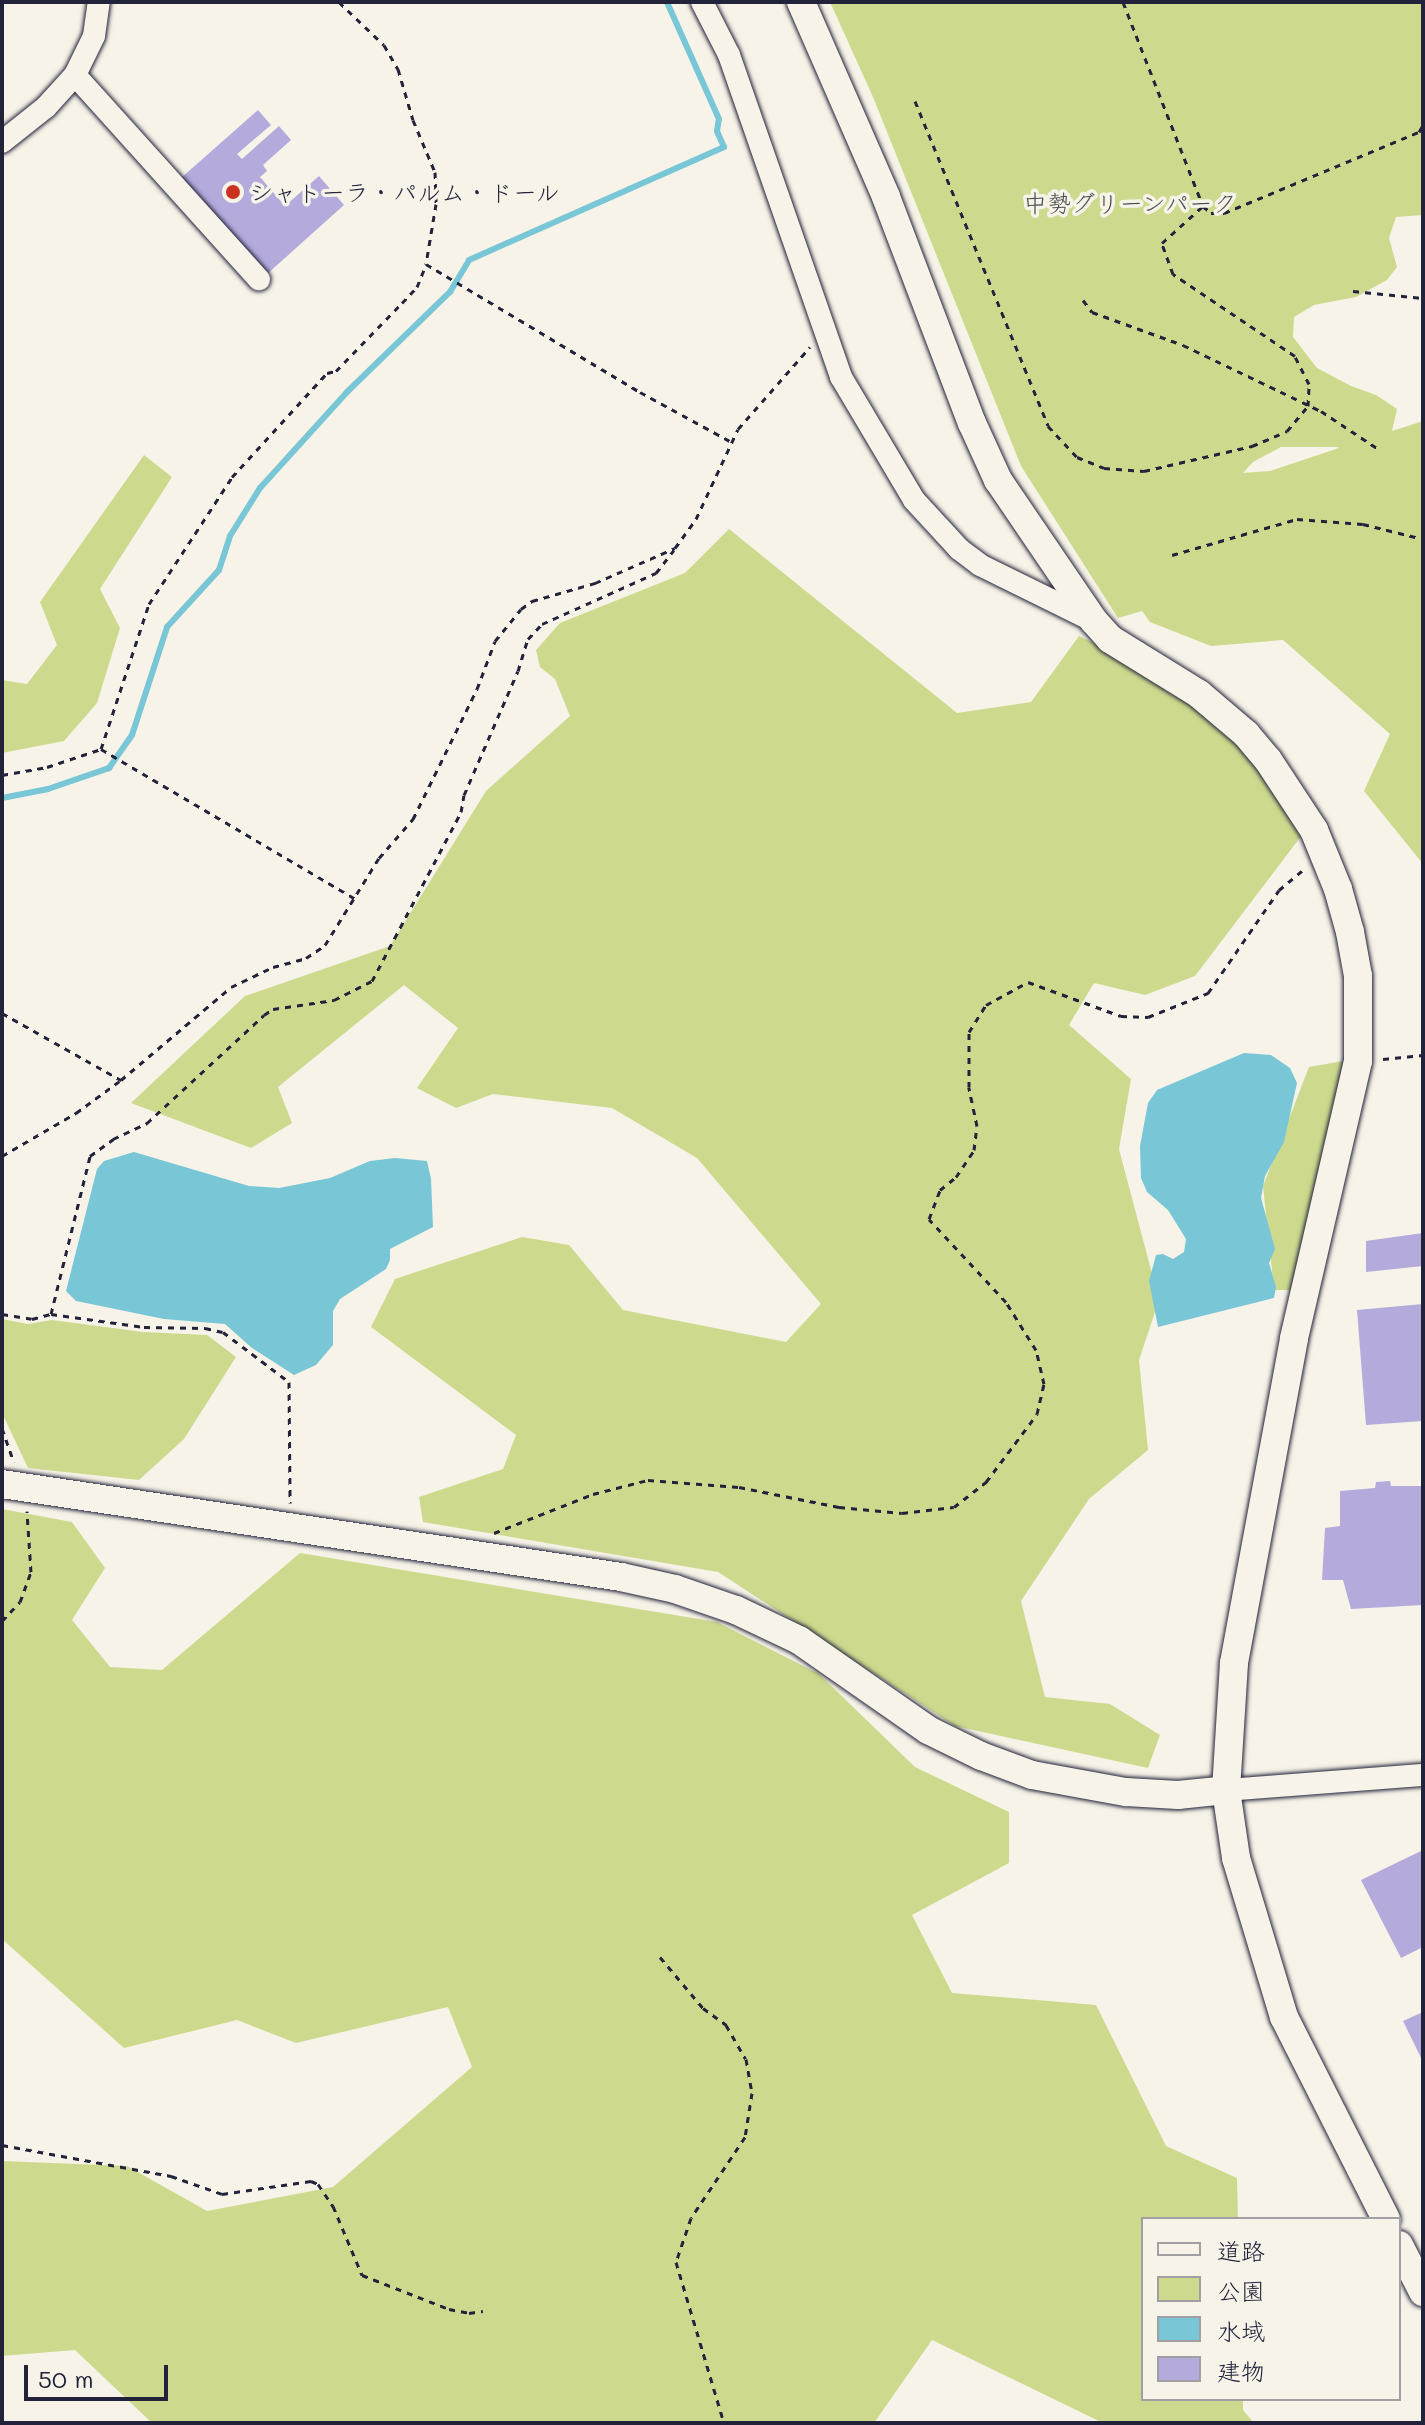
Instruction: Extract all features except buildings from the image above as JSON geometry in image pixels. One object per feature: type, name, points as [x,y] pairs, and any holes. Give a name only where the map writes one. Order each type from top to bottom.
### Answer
[{"type":"street","points":[[2,142],[53,101],[75,75],[94,36],[99,2]]},
{"type":"street","points":[[702,2],[729,55],[841,377],[914,500],[959,549],[980,565],[1094,621],[1130,652],[1199,694],[1246,734],[1284,781],[1324,852],[1338,889],[1358,976],[1358,1061],[1294,1339],[1234,1663],[1226,1790],[1236,1858],[1284,2017],[1385,2217]]},
{"type":"street","points":[[801,2],[886,197],[972,423],[998,480],[1094,621]]},
{"type":"street","points":[[75,75],[259,279]]},
{"type":"street","points":[[14,1486],[621,1577],[675,1589],[736,1610],[833,1661],[928,1730],[981,1756],[1032,1775],[1126,1792],[1178,1795],[1423,1775]]},
{"type":"street","points":[[1401,2249],[1423,2292]]},
{"type":"path","points":[[101,749],[140,622],[232,477],[327,373],[336,371],[417,287],[426,264],[436,204],[435,172],[413,120],[398,69],[384,45],[339,2]]},
{"type":"path","points":[[1123,2],[1203,206],[1211,213],[1224,213],[1419,132],[1423,125]]},
{"type":"path","points":[[915,101],[1040,410],[1056,437],[1077,457],[1104,468],[1144,471],[1252,446],[1278,436],[1297,422],[1308,406],[1309,384],[1295,356],[1173,274],[1162,243],[1203,206]]},
{"type":"path","points":[[426,264],[640,392],[730,441]]},
{"type":"path","points":[[1353,291],[1423,298]]},
{"type":"path","points":[[1083,300],[1092,312],[1183,345],[1308,406],[1377,448]]},
{"type":"path","points":[[51,1314],[90,1156],[113,1139],[147,1123],[273,1009],[334,1000],[372,981],[461,812],[464,795],[518,671],[528,639],[542,624],[656,573],[696,519],[730,441],[824,331]]},
{"type":"path","points":[[1172,555],[1297,519],[1363,524],[1423,539]]},
{"type":"path","points":[[2,1156],[76,1113],[121,1080],[231,987],[316,953],[325,945],[379,858],[413,819],[472,698],[495,641],[521,609],[532,601],[595,583],[675,548]]},
{"type":"path","points":[[2,775],[47,767],[101,749],[354,898]]},
{"type":"path","points":[[482,1556],[488,1536],[593,1494],[648,1480],[739,1487],[839,1507],[902,1513],[954,1507],[986,1482],[1037,1414],[1044,1384],[1036,1350],[1006,1302],[929,1219],[940,1190],[956,1177],[974,1150],[977,1126],[969,1087],[969,1032],[986,1005],[1028,982],[1121,1016],[1148,1017],[1208,993],[1279,890],[1324,852]]},
{"type":"path","points":[[2,1013],[121,1080]]},
{"type":"path","points":[[1358,1061],[1423,1055]]},
{"type":"path","points":[[2,1314],[32,1319],[51,1314],[144,1327],[205,1328],[223,1332],[289,1382],[289,1527]]},
{"type":"path","points":[[2,1428],[13,1454],[14,1486],[26,1506],[31,1572],[20,1602],[2,1621]]},
{"type":"path","points":[[660,1957],[703,2008],[726,2025],[746,2059],[752,2093],[745,2137],[691,2218],[676,2262],[724,2423]]},
{"type":"path","points":[[2,2145],[171,2176],[222,2194],[311,2181],[318,2184],[333,2206],[362,2275],[449,2309],[469,2313],[483,2311]]},
{"type":"green space","name":"中勢グリーンパーク","points":[[830,2],[1423,2],[1423,215],[1396,217],[1389,238],[1397,267],[1387,280],[1356,297],[1314,305],[1294,317],[1293,337],[1317,368],[1376,395],[1397,409],[1392,431],[1423,421],[1423,864],[1364,791],[1390,734],[1283,640],[1211,646],[1150,622],[1142,611],[1118,618],[1021,466],[873,97]],"holes":[[[1281,447],[1338,447],[1270,471],[1243,473],[1253,462]]]},
{"type":"green space","points":[[144,455],[172,477],[100,589],[120,628],[97,703],[64,741],[2,753],[2,680],[27,684],[57,645],[40,602]]},
{"type":"green space","points":[[729,529],[957,713],[1031,702],[1079,636],[1187,686],[1246,749],[1302,835],[1195,976],[1145,995],[1094,983],[1069,1025],[1131,1079],[1119,1149],[1159,1300],[1139,1360],[1148,1450],[1089,1499],[1021,1601],[1045,1697],[1110,1704],[1160,1735],[1148,1768],[955,1726],[718,1572],[423,1522],[419,1497],[503,1469],[516,1435],[371,1327],[395,1279],[522,1237],[569,1245],[623,1310],[786,1342],[821,1304],[697,1158],[612,1108],[493,1094],[456,1108],[417,1088],[458,1028],[404,985],[278,1087],[292,1123],[251,1148],[131,1103],[245,996],[390,946],[486,791],[570,716],[555,679],[540,667],[536,650],[560,623],[685,573]]},
{"type":"green space","points":[[1343,1061],[1326,1160],[1293,1290],[1274,1290],[1263,1186],[1309,1067]]},
{"type":"green space","points":[[2,1319],[28,1324],[52,1320],[143,1332],[207,1335],[236,1357],[184,1439],[139,1480],[28,1468],[2,1413]]},
{"type":"green space","points":[[2,1509],[72,1522],[105,1568],[72,1620],[110,1667],[162,1670],[300,1553],[717,1622],[819,1674],[915,1767],[1009,1812],[1009,1863],[912,1915],[952,1993],[1096,2005],[1166,2146],[1237,2178],[1238,2217],[1141,2217],[1141,2401],[1243,2401],[1243,2410],[1254,2423],[1103,2423],[932,2340],[874,2423],[152,2423],[75,2350],[2,2356],[2,2161],[127,2166],[207,2211],[333,2187],[472,2067],[448,2007],[296,2043],[237,2020],[124,2048],[2,1939]]},
{"type":"water","points":[[1244,1053],[1271,1055],[1290,1068],[1297,1083],[1284,1142],[1265,1176],[1261,1198],[1275,1249],[1269,1263],[1276,1287],[1274,1298],[1158,1327],[1149,1281],[1156,1255],[1163,1254],[1173,1259],[1184,1252],[1186,1239],[1168,1210],[1147,1192],[1141,1178],[1140,1146],[1148,1103],[1157,1090]]},
{"type":"water","points":[[134,1152],[249,1186],[279,1188],[330,1178],[370,1161],[395,1158],[427,1161],[433,1227],[390,1249],[386,1269],[340,1299],[333,1311],[333,1345],[316,1365],[294,1375],[252,1348],[225,1324],[164,1319],[76,1301],[66,1291],[97,1169],[104,1161]]},
{"type":"waterway","points":[[2,798],[48,789],[109,768],[132,735],[167,627],[219,570],[230,536],[260,488],[347,392],[450,292],[469,260],[724,147],[717,131],[719,119],[667,2]]},
{"type":"place","name":"シャトーラ・パルム・ドール","points":[[233,192]]}]
